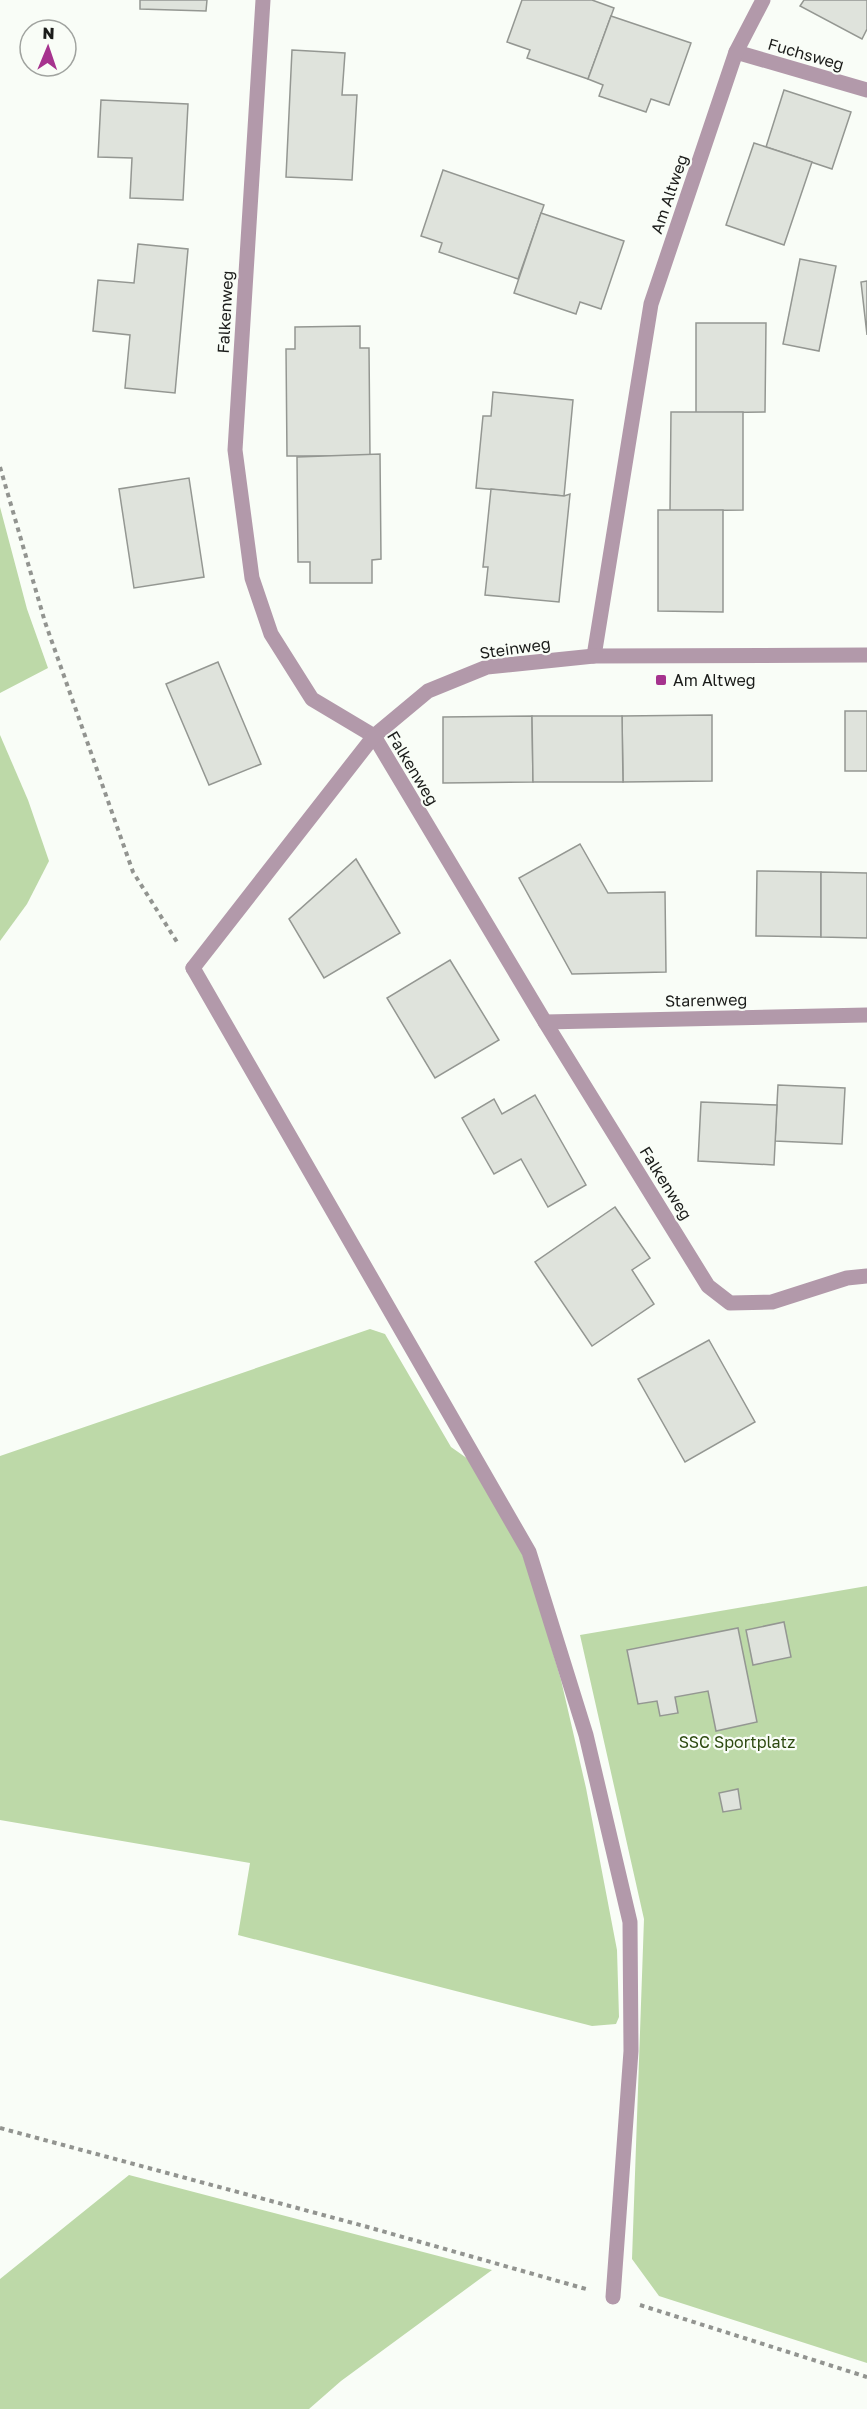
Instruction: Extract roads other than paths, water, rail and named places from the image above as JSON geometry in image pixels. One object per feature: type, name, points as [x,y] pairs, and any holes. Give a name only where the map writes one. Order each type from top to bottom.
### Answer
[{"type":"street","name":"Falkenweg","points":[[263,0],[235,450],[252,578],[271,633],[312,699],[374,736],[545,1022],[708,1286],[730,1303],[772,1302],[847,1278],[867,1276]]},
{"type":"street","name":"Am Altweg","points":[[594,656],[651,304],[736,52],[763,0]]},
{"type":"street","name":"Fuchsweg","points":[[736,52],[867,90]]},
{"type":"street","name":"Steinweg","points":[[613,2297],[631,2051],[630,1922],[586,1736],[530,1552],[193,968],[374,736],[428,691],[487,667],[594,656],[867,656]]},
{"type":"street","name":"Starenweg","points":[[545,1022],[867,1015]]},
{"type":"place","name":"Am Altweg","points":[[661,680]]},
{"type":"park label","name":"SSC Sportplatz","points":[[737,1742]]}]
